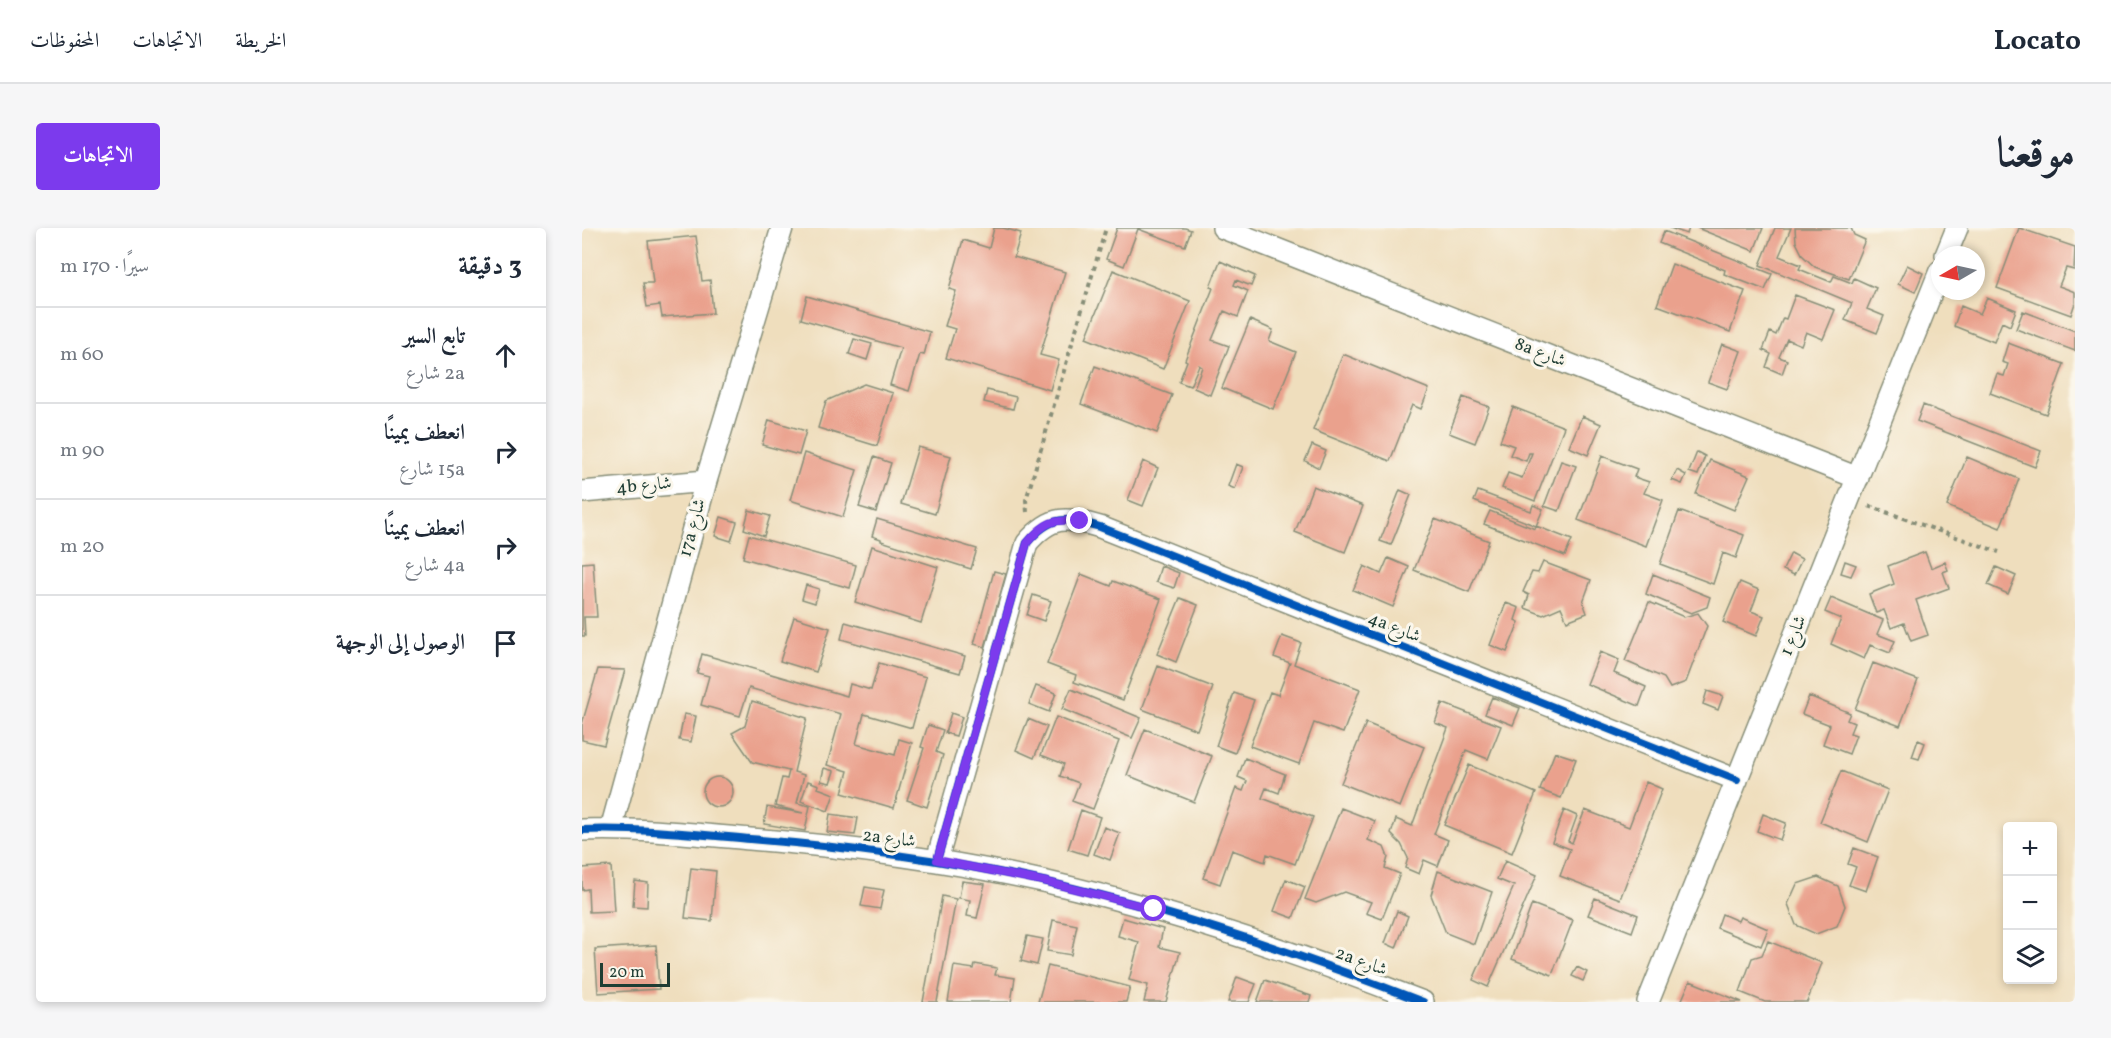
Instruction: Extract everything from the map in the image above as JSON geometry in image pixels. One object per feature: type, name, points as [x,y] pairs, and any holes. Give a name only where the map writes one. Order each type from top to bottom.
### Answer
[{"type":"street","name":"17a شارع","points":[[610,829],[706,481],[782,228]]},
{"type":"street","name":"8a شارع","points":[[1223,228],[1858,478]]},
{"type":"street","points":[[1950,246],[1957,228]]},
{"type":"street","name":"شارع 1","points":[[1648,1002],[1931,294]]},
{"type":"street","name":"4b شارع","points":[[582,492],[706,481]]},
{"type":"street","name":"4a شارع","points":[[1039,528],[1058,520],[1080,521],[1100,527],[1737,780]]},
{"type":"street","points":[[937,860],[1027,543],[1039,528]]},
{"type":"street","name":"2a شارع","points":[[582,830],[610,829],[774,841],[937,860],[1047,882],[1154,909],[1261,942],[1423,1002]]},
{"type":"path","points":[[1039,528],[1029,518],[1026,500],[1106,228]]},
{"type":"path","points":[[1849,498],[1999,552]]},
{"type":"building","points":[[994,228],[1021,233],[1014,257],[1065,272],[1040,355],[1059,360],[1050,390],[946,358],[955,329],[945,326],[956,291],[949,289],[963,240],[989,248]]},
{"type":"building","points":[[1117,228],[1185,228],[1191,230],[1185,246],[1138,229],[1124,266],[1106,259]]},
{"type":"building","points":[[1670,228],[1689,228],[1687,234]]},
{"type":"building","points":[[1697,228],[1763,228],[1754,251]]},
{"type":"building","points":[[1775,228],[1791,228],[1779,256],[1801,265],[1799,269],[1831,282],[1834,276],[1852,283],[1854,278],[1876,288],[1867,309],[1884,316],[1877,333],[1845,320],[1852,303],[1760,265]]},
{"type":"building","points":[[1795,228],[1851,228],[1854,235],[1865,240],[1849,279],[1815,267],[1803,256],[1796,242]]},
{"type":"building","points":[[2019,228],[2075,247],[2074,270],[2066,268],[2059,286],[2075,292],[2075,303],[2071,315],[1997,288]]},
{"type":"building","points":[[1664,231],[1772,274],[1765,290],[1724,274],[1725,270],[1659,243]]},
{"type":"building","points":[[696,236],[702,281],[710,280],[713,313],[662,317],[660,305],[647,307],[643,283],[653,283],[648,241]]},
{"type":"building","points":[[1220,261],[1255,276],[1251,286],[1236,280],[1234,285],[1248,291],[1238,317],[1224,311],[1212,340],[1229,346],[1210,395],[1194,388],[1202,367],[1199,365],[1190,386],[1179,382],[1187,361],[1185,360],[1213,288],[1210,287]]},
{"type":"building","points":[[1672,264],[1745,291],[1730,332],[1657,305]]},
{"type":"building","points":[[1907,265],[1923,273],[1915,292],[1898,284]]},
{"type":"building","points":[[1113,270],[1190,301],[1163,369],[1086,338]]},
{"type":"building","points":[[1795,295],[1835,310],[1823,339],[1806,332],[1801,345],[1787,339],[1779,357],[1787,360],[1782,374],[1766,367],[1771,354],[1763,350],[1770,332],[1776,335],[1783,318],[1786,319]]},
{"type":"building","points":[[807,296],[930,332],[924,355],[920,354],[909,391],[890,385],[901,348],[801,319]]},
{"type":"building","points":[[1987,298],[2016,310],[2010,326],[2002,322],[1994,342],[1954,326],[1961,306],[1980,314]]},
{"type":"building","points":[[2023,311],[2075,331],[2075,351],[2016,329]]},
{"type":"building","points":[[1250,320],[1273,330],[1269,341],[1296,352],[1273,409],[1222,388]]},
{"type":"building","points":[[854,339],[872,344],[867,360],[849,354]]},
{"type":"building","points":[[2008,343],[2064,364],[2046,414],[1990,393],[1997,374],[2004,376],[2008,364],[2002,362]]},
{"type":"building","points":[[1722,344],[1741,351],[1727,389],[1708,382]]},
{"type":"building","points":[[1343,354],[1429,389],[1421,409],[1412,405],[1390,461],[1313,430]]},
{"type":"building","points":[[1095,366],[1172,395],[1157,433],[1081,404]]},
{"type":"building","points":[[864,384],[893,393],[877,446],[818,428],[826,401]]},
{"type":"building","points":[[987,390],[1016,397],[1013,409],[984,402]]},
{"type":"building","points":[[1463,397],[1489,407],[1475,443],[1449,433]]},
{"type":"building","points":[[1923,405],[2041,451],[2035,467],[1917,421]]},
{"type":"building","points":[[1513,407],[1564,427],[1535,501],[1502,488],[1508,473],[1522,478],[1532,453],[1529,453],[1526,461],[1510,455],[1514,446],[1500,441]]},
{"type":"building","points":[[1582,416],[1601,424],[1588,455],[1569,447]]},
{"type":"building","points":[[769,420],[806,431],[799,455],[762,445]]},
{"type":"building","points":[[1312,445],[1326,451],[1319,468],[1305,461]]},
{"type":"building","points":[[918,447],[951,456],[935,514],[901,504]]},
{"type":"building","points":[[1697,452],[1705,456],[1698,475],[1689,472]]},
{"type":"building","points":[[804,453],[857,470],[843,517],[790,500]]},
{"type":"building","points":[[1602,456],[1637,469],[1634,477],[1649,482],[1644,493],[1663,500],[1646,546],[1578,520]]},
{"type":"building","points":[[874,457],[891,463],[876,512],[859,507]]},
{"type":"building","points":[[1967,457],[2019,479],[2000,528],[1947,506]]},
{"type":"building","points":[[1710,460],[1749,476],[1734,510],[1696,494]]},
{"type":"building","points":[[1143,461],[1158,468],[1143,506],[1128,500]]},
{"type":"building","points":[[1561,461],[1576,466],[1559,511],[1544,506]]},
{"type":"building","points":[[1236,464],[1243,467],[1235,489],[1228,486]]},
{"type":"building","points":[[1677,470],[1686,475],[1682,484],[1672,480]]},
{"type":"building","points":[[1313,486],[1363,506],[1345,552],[1295,532]]},
{"type":"building","points":[[1400,490],[1411,495],[1391,545],[1380,541]]},
{"type":"building","points":[[1478,491],[1531,511],[1533,505],[1543,509],[1536,526],[1474,501]]},
{"type":"building","points":[[749,510],[770,516],[764,536],[744,529]]},
{"type":"building","points":[[1490,511],[1535,529],[1536,526],[1572,540],[1565,556],[1484,524]]},
{"type":"building","points":[[1679,511],[1744,535],[1736,558],[1723,553],[1713,584],[1660,564]]},
{"type":"building","points":[[721,517],[737,522],[731,541],[715,536]]},
{"type":"building","points":[[877,519],[977,549],[971,569],[881,541],[872,536]]},
{"type":"building","points":[[1435,519],[1489,541],[1469,592],[1414,570]]},
{"type":"building","points":[[749,535],[856,565],[850,588],[743,558]]},
{"type":"building","points":[[872,546],[938,567],[921,623],[855,602]]},
{"type":"building","points":[[1925,552],[1931,568],[1945,562],[1948,570],[1943,572],[1949,588],[1916,600],[1928,635],[1911,641],[1904,623],[1891,628],[1884,610],[1876,613],[1869,594],[1894,584],[1888,566]]},
{"type":"building","points":[[1791,553],[1802,559],[1794,575],[1783,570]]},
{"type":"building","points":[[1388,558],[1409,567],[1393,607],[1353,590],[1364,566],[1381,574]]},
{"type":"building","points":[[1845,561],[1856,565],[1851,576],[1841,573]]},
{"type":"building","points":[[593,562],[597,617],[584,617],[585,636],[582,636],[582,563]]},
{"type":"building","points":[[1543,562],[1591,580],[1583,602],[1587,613],[1567,621],[1561,607],[1543,615],[1525,608],[1529,595],[1523,592],[1532,572],[1538,573]]},
{"type":"building","points":[[1161,566],[1179,573],[1174,588],[1156,582]]},
{"type":"building","points":[[1996,567],[2016,576],[2008,594],[1988,585]]},
{"type":"building","points":[[994,571],[1006,574],[985,647],[974,644]]},
{"type":"building","points":[[1081,574],[1111,586],[1113,581],[1161,599],[1123,700],[1074,682],[1076,675],[1047,664]]},
{"type":"building","points":[[1653,574],[1710,597],[1707,607],[1691,613],[1646,594]]},
{"type":"building","points":[[1740,582],[1759,590],[1751,611],[1764,616],[1756,636],[1723,622]]},
{"type":"building","points":[[806,585],[819,589],[815,603],[802,599]]},
{"type":"building","points":[[1033,595],[1051,601],[1044,621],[1027,615]]},
{"type":"building","points":[[1180,598],[1198,605],[1176,662],[1157,654]]},
{"type":"building","points":[[1831,598],[1883,620],[1877,634],[1895,641],[1890,653],[1870,645],[1864,659],[1831,644],[1841,619],[1825,612]]},
{"type":"building","points":[[1649,602],[1684,617],[1698,613],[1707,626],[1686,682],[1670,688],[1664,678],[1625,661]]},
{"type":"building","points":[[1506,603],[1519,608],[1515,620],[1519,622],[1507,652],[1490,645]]},
{"type":"building","points":[[794,617],[830,628],[816,672],[780,661]]},
{"type":"building","points":[[845,622],[965,656],[960,673],[841,639]]},
{"type":"building","points":[[1282,636],[1301,643],[1294,664],[1360,689],[1343,733],[1314,723],[1299,764],[1250,746],[1270,692],[1278,695],[1290,663],[1274,657]]},
{"type":"building","points":[[1600,652],[1619,660],[1614,673],[1646,687],[1639,706],[1587,684]]},
{"type":"building","points":[[702,654],[847,696],[850,684],[871,690],[879,663],[926,677],[912,728],[864,714],[856,744],[895,755],[899,739],[912,743],[894,808],[842,793],[848,771],[827,765],[841,714],[749,688],[740,716],[701,705],[709,676],[697,673]]},
{"type":"building","points":[[1873,663],[1918,680],[1900,726],[1855,709]]},
{"type":"building","points":[[1158,666],[1213,687],[1197,730],[1142,709]]},
{"type":"building","points":[[598,669],[625,670],[604,745],[582,740],[582,724]]},
{"type":"building","points":[[1036,686],[1056,693],[1049,712],[1029,704]]},
{"type":"building","points":[[1071,689],[1141,718],[1132,738],[1062,709]]},
{"type":"building","points":[[1707,691],[1723,696],[1718,710],[1703,704]]},
{"type":"building","points":[[1234,693],[1254,700],[1235,753],[1216,746]]},
{"type":"building","points":[[1809,696],[1850,713],[1847,720],[1854,723],[1850,733],[1856,735],[1849,754],[1823,744],[1830,725],[1802,714]]},
{"type":"building","points":[[1492,697],[1520,708],[1513,725],[1485,714]]},
{"type":"building","points":[[752,701],[807,718],[794,772],[804,775],[797,803],[810,806],[805,831],[764,824],[767,807],[803,813],[775,806],[782,778],[787,779],[789,771],[752,762],[732,733],[745,726]]},
{"type":"building","points":[[1442,703],[1501,726],[1488,759],[1466,750],[1434,834],[1448,840],[1438,866],[1424,860],[1419,874],[1405,868],[1408,858],[1401,844],[1391,834],[1396,819],[1412,826],[1448,728],[1435,723]]},
{"type":"building","points":[[951,713],[962,717],[956,736],[945,733]]},
{"type":"building","points":[[684,714],[696,716],[691,742],[679,740]]},
{"type":"building","points":[[1056,717],[1119,741],[1093,809],[1072,801],[1079,783],[1060,776],[1064,764],[1041,755]]},
{"type":"building","points":[[1028,719],[1047,727],[1034,758],[1016,750]]},
{"type":"building","points":[[1366,723],[1424,747],[1400,807],[1341,783]]},
{"type":"building","points":[[928,725],[943,730],[936,752],[943,755],[927,807],[907,800],[924,748],[921,747]]},
{"type":"building","points":[[1145,729],[1212,756],[1194,802],[1127,775]]},
{"type":"building","points":[[1918,740],[1925,743],[1919,759],[1912,757]]},
{"type":"building","points":[[1555,752],[1576,759],[1561,798],[1540,790]]},
{"type":"building","points":[[1245,758],[1285,774],[1279,793],[1266,788],[1262,798],[1313,817],[1295,864],[1267,854],[1265,862],[1232,850],[1220,884],[1203,878],[1236,788],[1243,791],[1247,781],[1238,777]]},
{"type":"building","points":[[1469,765],[1536,793],[1512,853],[1444,825]]},
{"type":"building","points":[[824,768],[834,771],[830,783],[821,781]]},
{"type":"building","points":[[1841,771],[1888,790],[1868,842],[1820,822]]},
{"type":"building","points":[[718,777],[724,778],[732,786],[732,798],[724,806],[718,807],[712,806],[704,798],[703,792],[704,786],[712,778]]},
{"type":"building","points":[[808,781],[834,794],[828,811],[801,801]]},
{"type":"building","points":[[1646,782],[1662,789],[1620,899],[1560,876],[1570,849],[1552,842],[1564,810],[1577,816],[1568,841],[1572,843],[1585,810],[1629,827]]},
{"type":"building","points":[[1341,808],[1375,821],[1368,840],[1384,847],[1388,857],[1385,868],[1400,874],[1382,919],[1366,913],[1371,902],[1344,892],[1316,903],[1305,899]]},
{"type":"building","points":[[1081,810],[1100,817],[1087,855],[1068,849]]},
{"type":"building","points":[[830,814],[858,818],[855,835],[827,832]]},
{"type":"building","points":[[1763,814],[1786,823],[1780,840],[1757,831]]},
{"type":"building","points":[[1104,827],[1120,833],[1110,860],[1094,854]]},
{"type":"building","points":[[1854,848],[1878,857],[1866,891],[1849,885],[1856,867],[1848,864]]},
{"type":"building","points":[[1505,861],[1537,875],[1488,987],[1473,980],[1514,886],[1497,879]]},
{"type":"building","points":[[611,866],[614,911],[589,912],[588,889],[582,890],[582,868]]},
{"type":"building","points":[[691,868],[716,871],[712,921],[685,918]]},
{"type":"building","points":[[1438,871],[1492,892],[1474,944],[1446,933],[1431,895]]},
{"type":"building","points":[[1818,877],[1838,886],[1845,906],[1837,926],[1816,934],[1796,925],[1788,904],[1797,884]]},
{"type":"building","points":[[1286,879],[1305,887],[1293,918],[1274,911]]},
{"type":"building","points":[[635,881],[648,883],[647,907],[633,906]]},
{"type":"building","points":[[962,881],[985,884],[977,918],[967,916],[970,900],[959,898]]},
{"type":"building","points":[[865,887],[884,890],[880,909],[861,906]]},
{"type":"building","points":[[942,896],[956,899],[937,1002],[923,1002]]},
{"type":"building","points":[[1595,898],[1638,915],[1632,932],[1588,915]]},
{"type":"building","points":[[1532,904],[1573,920],[1552,975],[1512,959]]},
{"type":"building","points":[[1397,911],[1408,916],[1396,948],[1385,943]]},
{"type":"building","points":[[1722,914],[1738,921],[1740,917],[1768,929],[1761,946],[1717,928]]},
{"type":"building","points":[[1123,918],[1163,929],[1159,947],[1180,952],[1166,1002],[1144,1002],[1148,985],[1129,980],[1139,942],[1118,936]]},
{"type":"building","points":[[1053,920],[1077,925],[1071,955],[1047,951]]},
{"type":"building","points":[[1027,936],[1043,939],[1037,965],[1021,961]]},
{"type":"building","points":[[1768,941],[1822,963],[1807,1002],[1765,1002],[1740,992],[1752,958],[1762,955]]},
{"type":"building","points":[[656,945],[659,989],[598,993],[595,949]]},
{"type":"building","points":[[975,964],[997,968],[995,975],[1015,978],[1011,1002],[948,1002],[954,966],[974,969]]},
{"type":"building","points":[[1048,966],[1130,987],[1126,1002],[1038,1002]]},
{"type":"building","points":[[1577,967],[1587,972],[1583,981],[1572,976]]},
{"type":"building","points":[[1237,977],[1256,984],[1249,1002],[1228,1002]]},
{"type":"building","points":[[1265,980],[1311,996],[1309,1002],[1257,1002]]},
{"type":"building","points":[[1690,981],[1742,1002],[1681,1002]]},
{"type":"cycle path","points":[[937,860],[1027,543],[1044,527],[1060,520],[1078,521],[1100,527],[1737,780]]},
{"type":"cycle path","points":[[582,830],[666,832],[825,846],[899,855],[1010,874],[1190,920],[1330,967],[1423,1002]]},
{"type":"route","points":[[1080,521],[1058,520],[1039,528],[1027,543],[937,860],[1047,882],[1154,909]]}]
